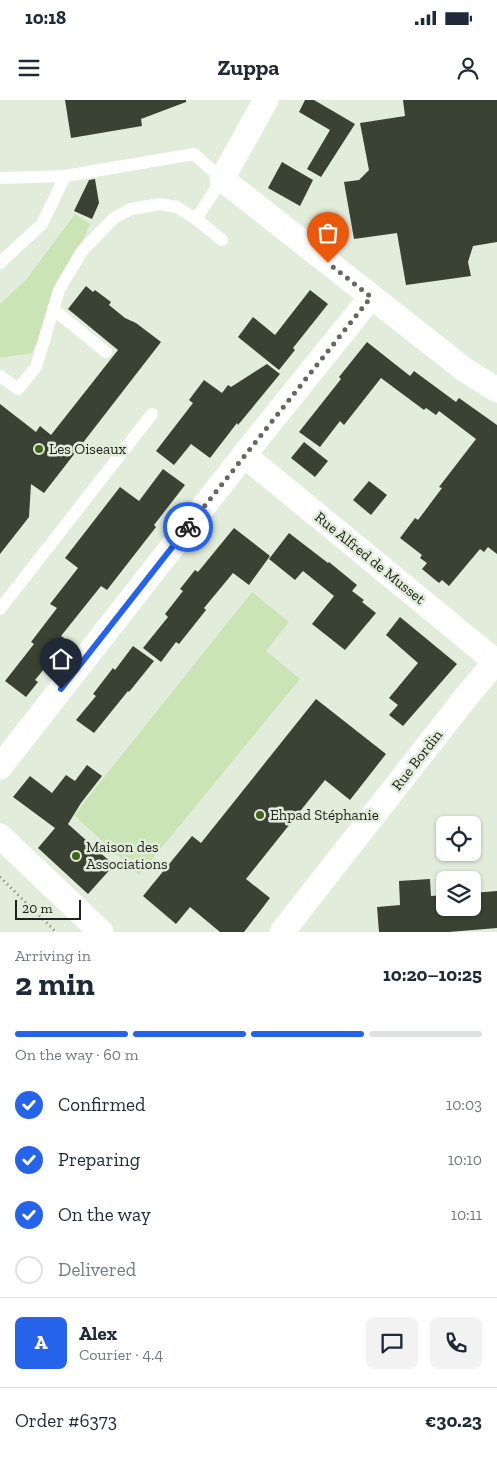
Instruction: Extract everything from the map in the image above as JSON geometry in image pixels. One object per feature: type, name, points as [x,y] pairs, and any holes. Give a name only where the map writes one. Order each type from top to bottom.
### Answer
[{"type":"street","points":[[266,100],[222,179],[465,370],[497,390]]},
{"type":"street","points":[[0,767],[371,297]]},
{"type":"street","name":"Rue Alfred de Musset","points":[[244,456],[496,661]]},
{"type":"street","name":"Rue Bordin","points":[[282,932],[460,704],[496,661]]},
{"type":"street","points":[[0,836],[101,932]]},
{"type":"lane","points":[[0,178],[65,176],[194,154],[222,179],[196,219]]},
{"type":"lane","points":[[0,263],[42,224],[65,176]]},
{"type":"lane","points":[[0,376],[18,389],[36,367],[59,290],[82,251],[114,218],[132,209],[159,204],[178,208],[196,219],[222,240]]},
{"type":"lane","points":[[53,309],[106,352]]},
{"type":"lane","points":[[0,608],[152,414]]},
{"type":"path","points":[[0,877],[56,932]]},
{"type":"green space","points":[[75,214],[90,224],[32,353],[0,358],[0,304],[26,280]]},
{"type":"green space","points":[[252,592],[289,622],[266,651],[300,679],[139,875],[74,815]]},
{"type":"building","points":[[65,100],[186,100],[186,102],[141,119],[142,126],[71,138]]},
{"type":"building","points":[[305,100],[314,100],[355,124],[321,177],[307,169],[330,130],[299,112]]},
{"type":"building","points":[[403,100],[497,100],[497,242],[473,246],[468,262],[471,276],[406,285],[397,233],[354,239],[344,182],[359,180],[369,170],[360,123],[405,116]]},
{"type":"building","points":[[282,162],[313,180],[300,206],[268,188]]},
{"type":"building","points":[[95,179],[99,203],[92,219],[74,211],[89,180]]},
{"type":"building","name":"Les Oiseaux","points":[[86,286],[111,302],[109,305],[125,318],[136,323],[161,342],[44,493],[31,484],[29,517],[0,554],[0,404],[36,432],[40,426],[51,435],[118,350],[68,309]]},
{"type":"building","points":[[310,290],[328,304],[293,348],[295,350],[279,370],[238,337],[253,317],[275,335]]},
{"type":"building","points":[[367,342],[410,376],[414,371],[456,402],[459,398],[497,425],[497,554],[488,547],[484,552],[480,549],[449,586],[442,580],[439,583],[422,569],[427,563],[420,558],[422,555],[400,538],[415,518],[418,520],[442,488],[439,487],[476,439],[439,411],[436,415],[426,408],[424,410],[381,378],[344,425],[340,421],[320,447],[299,432],[341,379],[339,377]]},
{"type":"building","points":[[267,364],[280,374],[238,425],[237,423],[210,458],[191,444],[174,465],[156,451],[193,403],[189,400],[204,380],[222,393],[228,385],[231,387]]},
{"type":"building","points":[[304,442],[328,461],[315,477],[291,458]]},
{"type":"building","points":[[163,469],[185,485],[154,525],[156,527],[107,590],[101,586],[61,636],[64,638],[42,667],[44,669],[35,680],[38,682],[26,697],[5,681],[34,644],[31,642],[57,608],[50,604],[78,568],[65,558],[120,487],[139,501]]},
{"type":"building","points":[[369,481],[387,495],[371,515],[353,500]]},
{"type":"building","points":[[234,528],[270,556],[249,585],[233,573],[204,608],[206,610],[179,644],[176,642],[161,662],[143,648],[168,617],[165,614],[183,591],[180,589],[195,570],[198,572]]},
{"type":"building","points":[[289,533],[357,585],[352,591],[376,613],[345,650],[312,624],[334,596],[303,571],[295,580],[269,559]]},
{"type":"building","points":[[400,617],[457,664],[403,726],[389,715],[398,705],[389,698],[418,663],[386,635]]},
{"type":"building","points":[[133,646],[154,661],[94,733],[76,720],[96,696],[93,694],[113,668],[115,670]]},
{"type":"building","name":"Ehpad Stéphanie","points":[[316,699],[386,754],[350,800],[325,780],[246,879],[270,898],[244,932],[220,932],[190,907],[176,924],[143,896],[192,836],[201,843]]},
{"type":"building","points":[[87,765],[102,776],[81,803],[68,824],[114,865],[88,894],[38,848],[55,828],[13,797],[30,776],[52,793],[66,775],[75,781]]},
{"type":"building","points":[[430,879],[431,896],[436,896],[436,916],[481,916],[481,892],[497,891],[497,928],[449,932],[379,932],[377,907],[400,905],[399,881]]},
{"type":"way so far","points":[[188,527],[371,297],[328,263]]},
{"type":"place","name":"Les Oiseaux","points":[[39,449]]},
{"type":"place","name":"Ehpad Stéphanie","points":[[260,815]]},
{"type":"place","name":"Maison des Associations","points":[[76,856]]},
{"type":"route","points":[[61,689],[188,527]]}]
